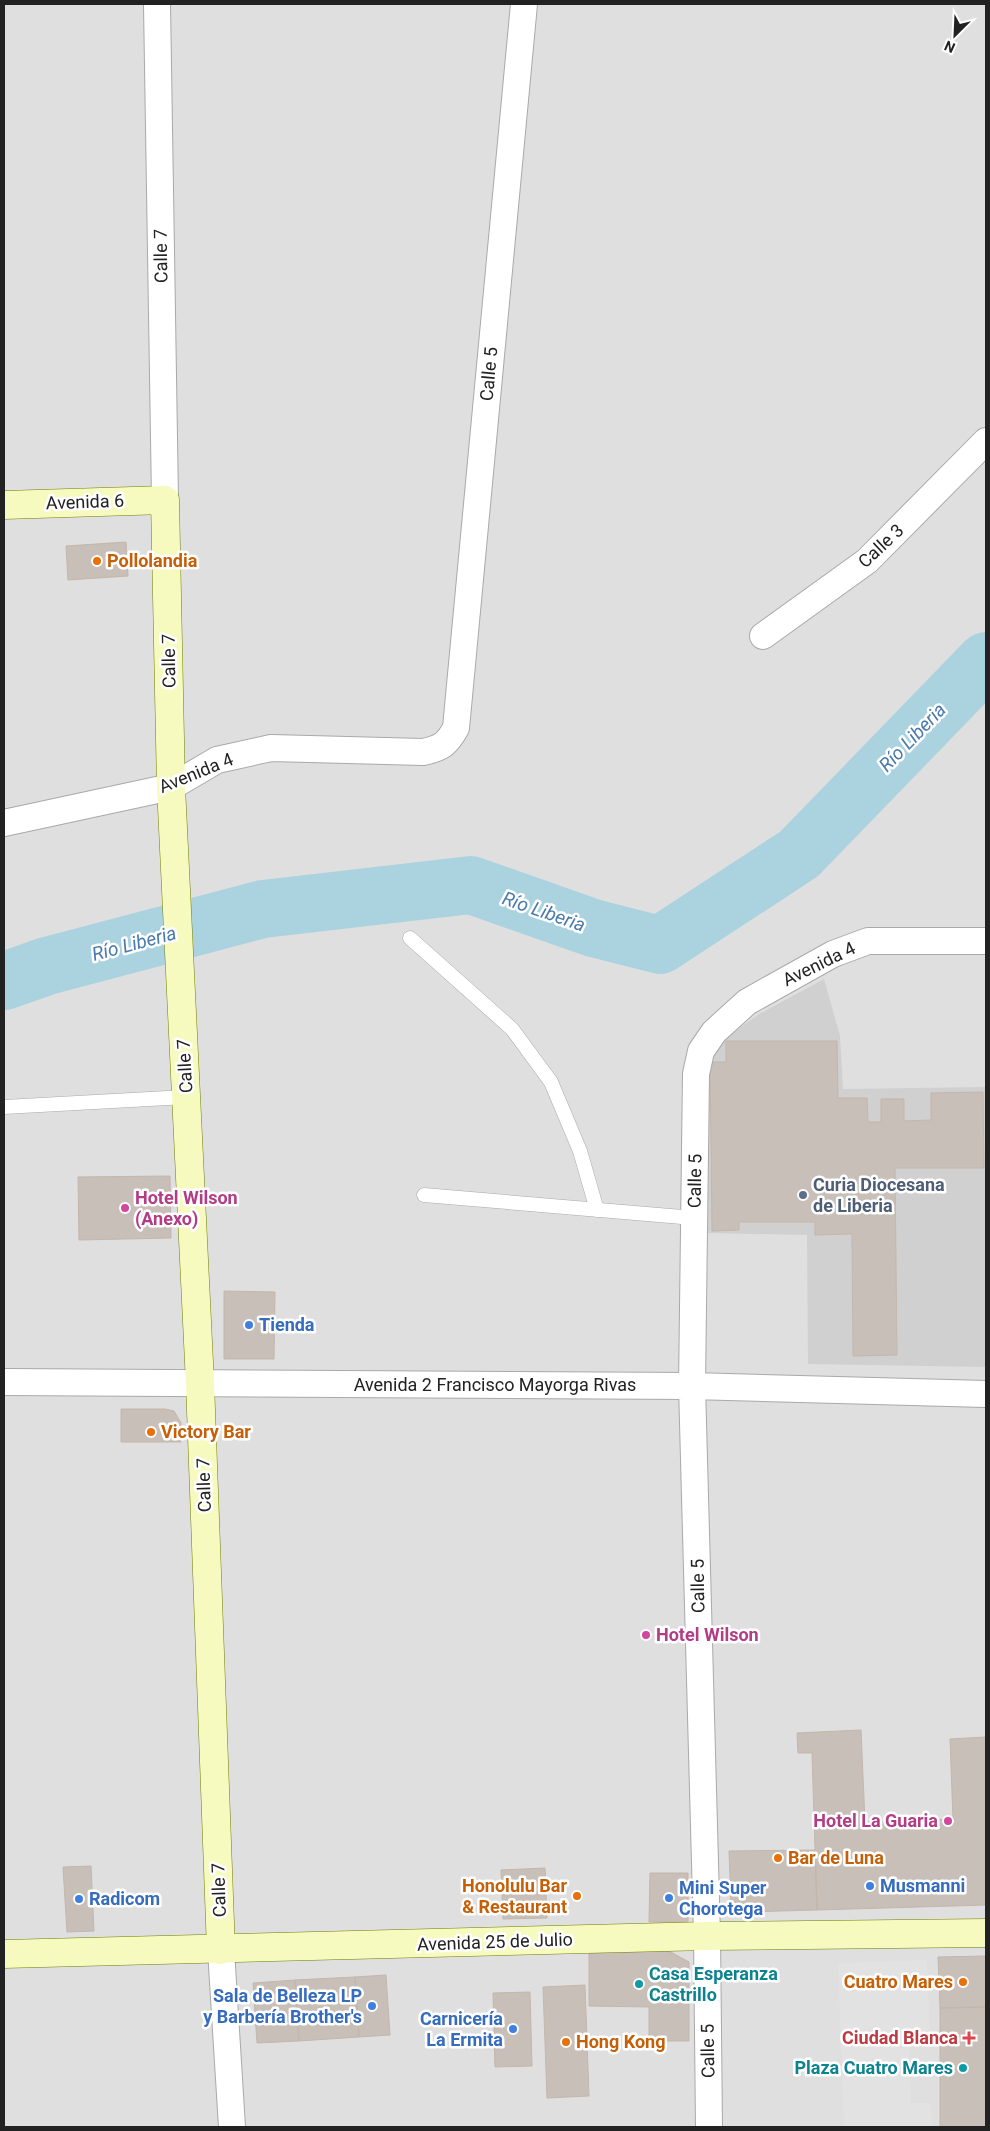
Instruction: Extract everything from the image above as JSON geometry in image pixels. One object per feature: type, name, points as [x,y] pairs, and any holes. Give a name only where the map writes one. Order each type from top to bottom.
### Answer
[{"type":"street","name":"Calle 7","points":[[157,4],[171,787],[200,1384],[222,1950],[232,2127]]},
{"type":"street","name":"Calle 5","points":[[448,742],[456,728],[524,4]]},
{"type":"street","name":"Calle 3","points":[[763,636],[867,561],[986,441]]},
{"type":"street","name":"Avenida 6","points":[[4,505],[165,500]]},
{"type":"street","name":"Avenida 4","points":[[4,823],[171,787],[217,760],[271,748],[423,752],[436,749],[448,742]]},
{"type":"street","name":"Avenida 4","points":[[696,1074],[701,1052],[714,1032],[747,1002],[833,954],[868,941],[986,940]]},
{"type":"street","name":"Calle 5","points":[[696,1074],[692,1386],[707,1936],[709,2127]]},
{"type":"street","name":"Avenida 2 Francisco Mayorga Rivas","points":[[4,1382],[692,1386],[986,1394]]},
{"type":"street","name":"Avenida 25 de Julio","points":[[4,1954],[222,1950],[707,1936],[986,1933]]},
{"type":"lane","points":[[410,938],[512,1029],[551,1082],[580,1151],[597,1210]]},
{"type":"lane","points":[[4,1107],[186,1097]]},
{"type":"lane","points":[[424,1195],[694,1218]]},
{"type":"shaded area","points":[[4,4],[986,4],[986,2127],[4,2127]]},
{"type":"shaded area","points":[[824,979],[840,1036],[843,1089],[986,1087],[986,1367],[808,1364],[807,1235],[708,1233],[706,1064],[722,1041],[759,1014]],"holes":[[[726,1041],[836,1041],[838,1098],[867,1098],[868,1122],[881,1122],[881,1099],[904,1099],[904,1121],[931,1120],[895,1168],[897,1355],[853,1355],[852,1234],[815,1235],[815,1222],[739,1222],[739,1230],[712,1230],[710,1063],[726,1062]]]},
{"type":"shaded area","points":[[927,1960],[930,2041],[909,2042],[911,2103],[931,2103],[932,2127],[844,2127],[838,1963]]},
{"type":"building","name":"Pollolandia","points":[[126,542],[128,576],[68,580],[66,546]]},
{"type":"building","name":"Curia Diocesana de Liberia","points":[[726,1041],[837,1041],[838,1098],[867,1098],[868,1122],[881,1122],[881,1099],[904,1099],[904,1121],[931,1120],[931,1093],[983,1092],[984,1168],[895,1168],[897,1355],[853,1356],[852,1234],[815,1235],[815,1222],[739,1222],[739,1230],[712,1231],[710,1062],[726,1062]]},
{"type":"building","name":"Hotel Wilson (Anexo)","points":[[170,1176],[171,1238],[79,1240],[78,1177]]},
{"type":"building","name":"Tienda","points":[[224,1291],[275,1292],[274,1359],[224,1359]]},
{"type":"building","name":"Victory Bar","points":[[121,1409],[165,1409],[174,1411],[181,1423],[181,1442],[121,1442]]},
{"type":"building","name":"Hotel La Guaria","points":[[861,1730],[865,1822],[953,1819],[950,1739],[986,1737],[986,1905],[817,1910],[812,1753],[798,1753],[797,1733]]},
{"type":"building","points":[[815,1850],[817,1910],[745,1912],[731,1904],[729,1851]]},
{"type":"building","name":"Radicom","points":[[91,1866],[94,1931],[67,1932],[63,1867]]},
{"type":"building","points":[[545,1868],[547,1918],[503,1919],[501,1870]]},
{"type":"building","name":"Mini Super Chorotega","points":[[650,1873],[688,1873],[688,1922],[649,1922]]},
{"type":"building","name":"Casa Esperanza Castrillo","points":[[589,1949],[667,1950],[689,1962],[689,2041],[649,2041],[649,2007],[589,2006]]},
{"type":"building","name":"Cuatro Mares","points":[[986,1956],[986,2007],[940,2008],[938,1957]]},
{"type":"building","name":"Sala de Belleza LP y Barbería Brother's","points":[[386,1975],[390,2035],[359,2037],[355,1977]]},
{"type":"building","points":[[355,1977],[359,2037],[299,2041],[295,1980]]},
{"type":"building","points":[[295,1980],[299,2041],[257,2043],[253,1983]]},
{"type":"building","name":"Hong Kong","points":[[585,1985],[589,2096],[547,2098],[543,1987]]},
{"type":"building","name":"Carnicería La Ermita","points":[[530,1992],[532,2066],[495,2067],[493,1993]]},
{"type":"building","name":"Plaza Cuatro Mares","points":[[986,2007],[986,2127],[940,2127],[940,2008]]},
{"type":"waterway","name":"Río Liberia","points":[[4,981],[47,966],[263,909],[471,885],[593,928],[660,945],[799,854],[986,661]]},
{"type":"place","name":"Pollolandia","points":[[97,561]]},
{"type":"place","name":"Curia Diocesana de Liberia","points":[[803,1195]]},
{"type":"place","name":"Hotel Wilson (Anexo)","points":[[125,1208]]},
{"type":"place","name":"Tienda","points":[[249,1325]]},
{"type":"place","name":"Victory Bar","points":[[151,1432]]},
{"type":"place","name":"Hotel Wilson","points":[[646,1635]]},
{"type":"place","name":"Hotel La Guaria","points":[[948,1821]]},
{"type":"place","name":"Bar de Luna","points":[[778,1858]]},
{"type":"place","name":"Musmanni","points":[[870,1886]]},
{"type":"place","name":"Honolulu Bar & Restaurant","points":[[577,1896]]},
{"type":"place","name":"Mini Super Chorotega","points":[[669,1898]]},
{"type":"place","name":"Radicom","points":[[79,1899]]},
{"type":"place","name":"Cuatro Mares","points":[[963,1982]]},
{"type":"place","name":"Casa Esperanza Castrillo","points":[[639,1984]]},
{"type":"place","name":"Sala de Belleza LP y Barbería Brother's","points":[[372,2006]]},
{"type":"place","name":"Carnicería La Ermita","points":[[513,2029]]},
{"type":"place","name":"Ciudad Blanca","points":[[969,2038]]},
{"type":"place","name":"Hong Kong","points":[[566,2042]]},
{"type":"place","name":"Plaza Cuatro Mares","points":[[963,2068]]}]
